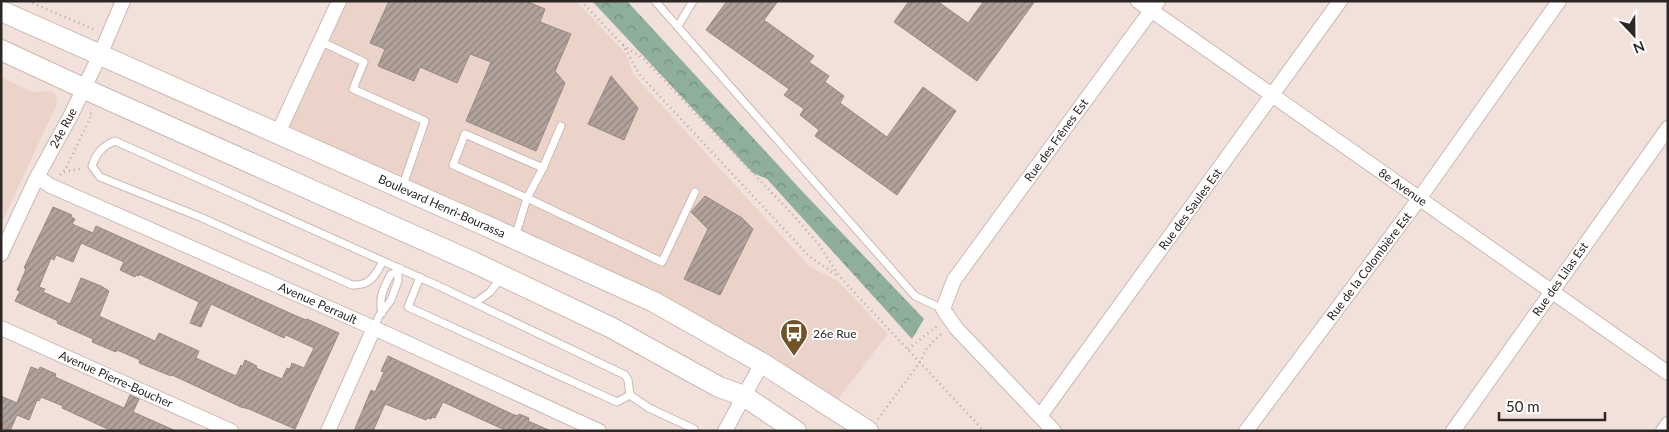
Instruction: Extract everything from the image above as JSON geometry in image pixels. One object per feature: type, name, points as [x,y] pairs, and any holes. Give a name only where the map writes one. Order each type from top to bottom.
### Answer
[{"type":"main road","name":"Boulevard Henri-Bourassa","points":[[1,11],[402,188],[654,302],[872,427]]},
{"type":"main road","points":[[1,50],[502,276],[612,328],[719,387],[744,396],[796,431]]},
{"type":"street","name":"24e Rue","points":[[1,254],[37,177],[84,89],[123,1]]},
{"type":"street","points":[[278,133],[339,1]]},
{"type":"street","name":"8e Avenue","points":[[1138,1],[1155,6],[1272,96],[1668,373]]},
{"type":"street","name":"Rue des Saules Est","points":[[1040,416],[1340,1]]},
{"type":"street","name":"Rue de la Colombière Est","points":[[1246,431],[1419,199],[1559,1]]},
{"type":"street","name":"Rue des Frênes Est","points":[[948,317],[954,280],[1155,6]]},
{"type":"street","name":"Rue des Lilas Est","points":[[1453,431],[1668,128]]},
{"type":"street","name":"Avenue Perrault","points":[[37,177],[51,186],[374,328],[599,431]]},
{"type":"street","points":[[948,317],[1054,431]]},
{"type":"street","name":"Avenue Pierre-Boucher","points":[[1,328],[231,431]]},
{"type":"street","points":[[328,431],[374,328]]},
{"type":"street","points":[[725,431],[762,363]]},
{"type":"street","points":[[1663,431],[1668,424]]},
{"type":"lane","points":[[655,1],[915,296],[948,317]]},
{"type":"lane","points":[[678,26],[693,1]]},
{"type":"lane","points":[[320,41],[364,62],[353,89],[425,121],[402,188]]},
{"type":"lane","points":[[515,239],[527,198],[561,126]]},
{"type":"lane","points":[[542,168],[465,134],[453,165],[662,262],[695,192]]},
{"type":"lane","points":[[383,261],[374,278],[362,285],[352,285],[200,217],[100,177],[92,166],[95,157],[101,148],[115,141],[383,261],[625,375],[628,380],[630,395],[649,408],[694,429]]},
{"type":"lane","points":[[374,328],[391,300],[398,281],[399,270]]},
{"type":"lane","points":[[475,303],[490,292],[502,276]]},
{"type":"lane","points":[[420,278],[408,307],[617,402],[630,395]]},
{"type":"path","points":[[28,1],[96,30],[98,25]]},
{"type":"path","points":[[582,1],[622,45],[639,74],[810,257],[840,277]]},
{"type":"path","points":[[622,45],[644,59],[795,217],[819,245],[840,277],[984,431]]},
{"type":"path","points":[[51,186],[63,173],[92,114]]},
{"type":"path","points":[[63,173],[92,166]]},
{"type":"path","points":[[908,349],[948,317]]},
{"type":"path","points":[[872,427],[920,362],[948,317]]},
{"type":"shaded area","points":[[339,1],[576,1],[626,54],[633,74],[810,267],[838,281],[888,334],[832,407],[748,355],[278,133]]},
{"type":"shaded area","points":[[1,77],[32,92],[53,91],[57,104],[1,224]]},
{"type":"green space","points":[[592,1],[627,1],[802,191],[924,319],[912,339],[767,179],[753,173]]},
{"type":"building","points":[[389,1],[526,1],[545,9],[540,22],[571,34],[555,71],[565,83],[536,151],[466,121],[491,62],[470,54],[457,83],[420,67],[414,81],[378,66],[385,49],[370,43]]},
{"type":"building","points":[[727,1],[778,1],[764,20],[814,56],[809,62],[829,76],[825,82],[844,96],[840,103],[887,137],[923,87],[956,111],[897,195],[815,136],[819,130],[800,115],[804,109],[784,95],[789,89],[706,30]]},
{"type":"building","points":[[909,1],[937,1],[968,23],[984,1],[1035,1],[977,81],[894,22]]},
{"type":"building","points":[[611,76],[638,108],[624,140],[588,124]]},
{"type":"building","points":[[705,196],[742,218],[753,229],[720,295],[684,279],[708,229],[691,212]]},
{"type":"building","points":[[53,207],[72,215],[71,217],[75,219],[72,224],[93,233],[96,226],[292,314],[339,333],[295,429],[241,407],[172,375],[139,363],[140,360],[117,350],[116,352],[92,342],[93,339],[15,301],[20,291],[17,290],[26,269],[24,268]],"holes":[[[81,243],[124,262],[120,270],[135,277],[136,275],[139,276],[139,274],[199,302],[190,323],[201,327],[211,304],[284,338],[286,335],[314,348],[304,368],[292,363],[290,369],[287,368],[282,379],[256,368],[257,366],[245,360],[236,376],[196,358],[199,351],[159,333],[155,341],[99,316],[109,291],[101,286],[81,278],[70,304],[43,292],[45,289],[39,287],[51,258],[54,260],[56,255],[73,262]]]},
{"type":"building","points":[[388,356],[512,414],[518,416],[519,414],[529,418],[528,421],[551,431],[507,431],[443,402],[435,418],[427,418],[426,420],[385,404],[373,431],[354,431],[371,390],[375,392],[384,372],[381,371]]},
{"type":"building","points":[[31,367],[39,370],[40,367],[56,374],[55,377],[124,408],[130,395],[139,399],[133,412],[176,431],[112,431],[41,397],[39,401],[37,400],[29,420],[17,415],[10,431],[1,428],[1,396],[17,403]]},
{"type":"place","name":"26e Rue","points":[[794,357]]}]
